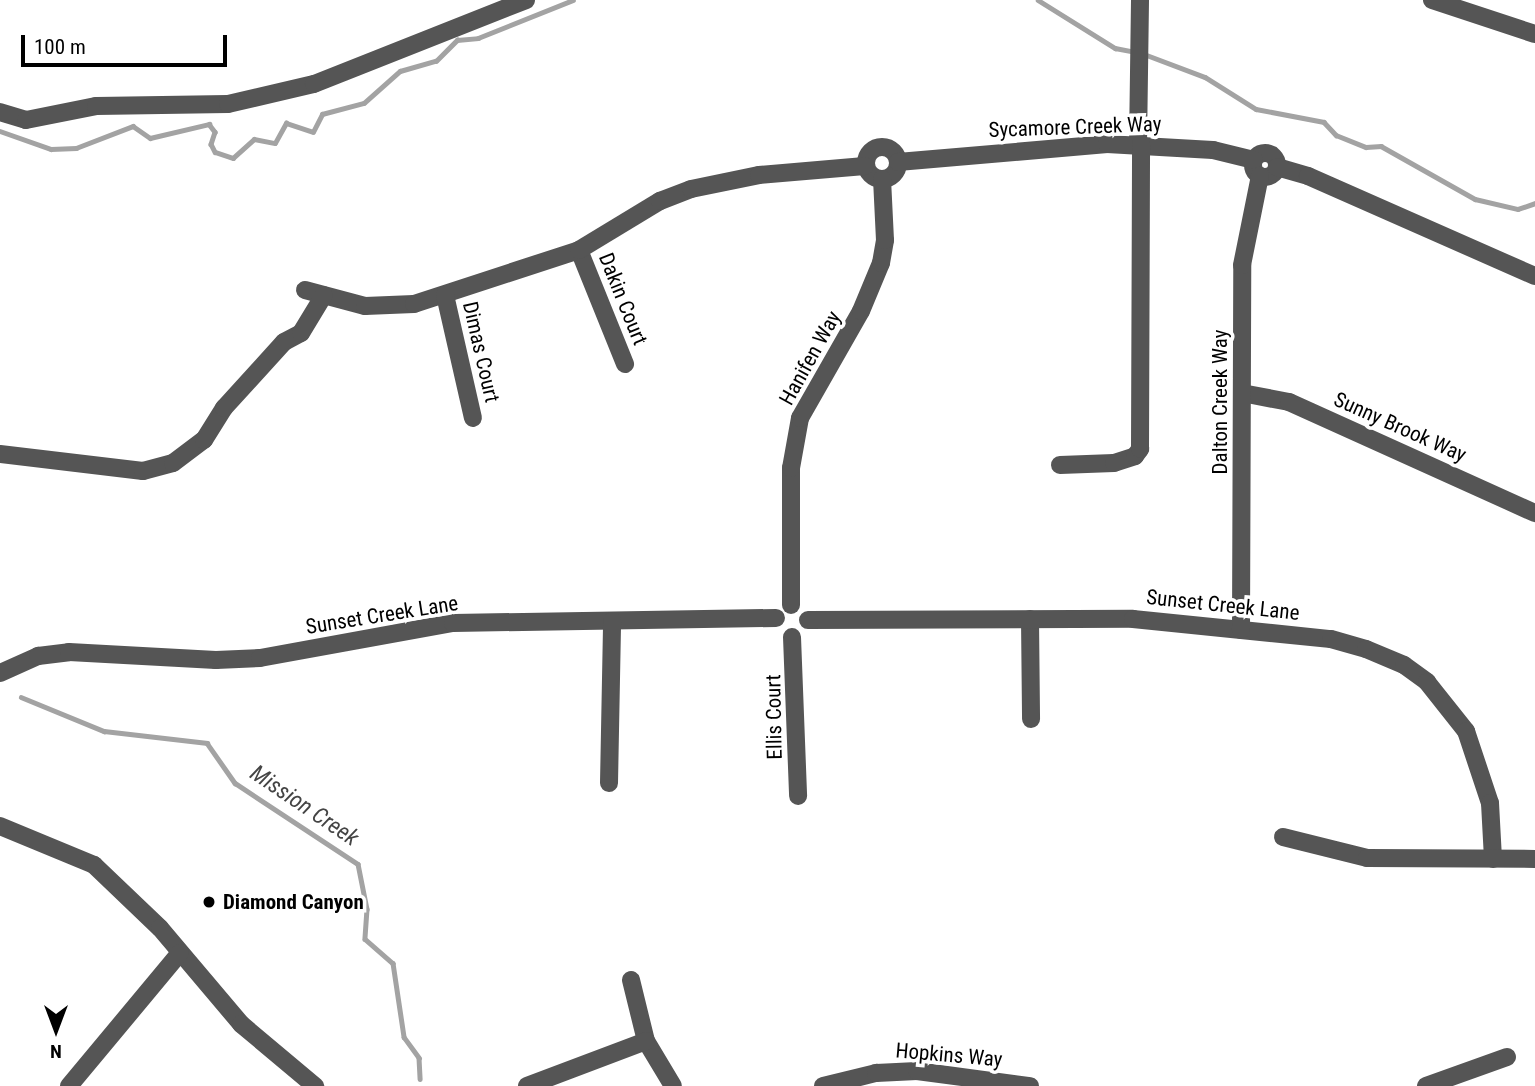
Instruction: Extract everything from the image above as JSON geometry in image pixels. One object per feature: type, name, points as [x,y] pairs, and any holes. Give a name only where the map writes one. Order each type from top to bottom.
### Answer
[{"type":"street","points":[[0,111],[26,120],[96,106],[229,104],[314,84],[526,0]]},
{"type":"street","points":[[1060,465],[1114,463],[1135,456],[1140,449],[1140,0]]},
{"type":"street","points":[[1432,0],[1535,34]]},
{"type":"street","name":"Sycamore Creek Way","points":[[898,162],[1140,144],[1213,149],[1257,168]]},
{"type":"street","points":[[880,146],[890,149],[898,162],[894,173],[882,179],[870,174],[865,166],[868,154],[880,146]]},
{"type":"street","points":[[305,290],[386,306],[445,295],[579,250],[660,201],[691,189],[758,175],[865,166]]},
{"type":"street","points":[[1257,168],[1272,175],[1277,167],[1308,176],[1535,276]]},
{"type":"street","name":"Dalton Creek Way","points":[[1241,630],[1242,265],[1257,168]]},
{"type":"street","name":"Hanifen Way","points":[[791,605],[791,468],[800,418],[862,311],[881,263],[885,240],[882,179]]},
{"type":"street","name":"Dakin Court","points":[[579,250],[625,364]]},
{"type":"street","points":[[0,454],[144,471],[173,463],[204,440],[223,408],[284,342],[301,333],[324,295]]},
{"type":"street","name":"Dimas Court","points":[[445,295],[473,418]]},
{"type":"street","name":"Sunny Brook Way","points":[[1242,393],[1289,402],[1535,513]]},
{"type":"street","points":[[791,605],[805,611],[808,620],[804,631],[792,637],[780,633],[776,618],[791,605]]},
{"type":"street","name":"Sunset Creek Lane","points":[[0,673],[38,656],[69,652],[260,658],[453,623],[776,618]]},
{"type":"street","name":"Sunset Creek Lane","points":[[808,620],[1133,619],[1331,639],[1404,665],[1427,682],[1476,751],[1490,803],[1493,859]]},
{"type":"street","points":[[1030,620],[1031,719]]},
{"type":"street","points":[[608,783],[612,621]]},
{"type":"street","name":"Ellis Court","points":[[792,637],[798,796]]},
{"type":"street","points":[[0,826],[64,849],[110,878],[160,928],[241,1024],[315,1086]]},
{"type":"street","points":[[1283,838],[1367,858],[1535,859]]},
{"type":"street","points":[[69,1086],[180,953]]},
{"type":"street","points":[[631,980],[646,1041],[673,1086]]},
{"type":"street","points":[[527,1086],[646,1041]]},
{"type":"street","points":[[1426,1086],[1507,1057]]},
{"type":"street","name":"Hopkins Way","points":[[823,1086],[876,1073],[918,1071],[1030,1086]]},
{"type":"waterway","points":[[0,131],[51,149],[76,148],[133,126],[150,138],[209,124],[215,132],[211,144],[215,152],[233,158],[254,139],[275,143],[286,123],[313,132],[322,114],[364,103],[400,71],[436,61],[457,40],[478,38],[573,0]]},
{"type":"waterway","points":[[1038,0],[1115,48],[1135,52]]},
{"type":"waterway","points":[[1144,54],[1205,77],[1256,109],[1324,122],[1336,135],[1366,147],[1381,146],[1475,199],[1518,209],[1535,203]]},
{"type":"waterway","name":"Mission Creek","points":[[21,697],[104,731],[207,743],[235,783],[358,864],[367,909],[365,939],[393,963],[404,1037],[419,1058],[420,1079]]},
{"type":"place","name":"Diamond Canyon","points":[[209,902]]}]
